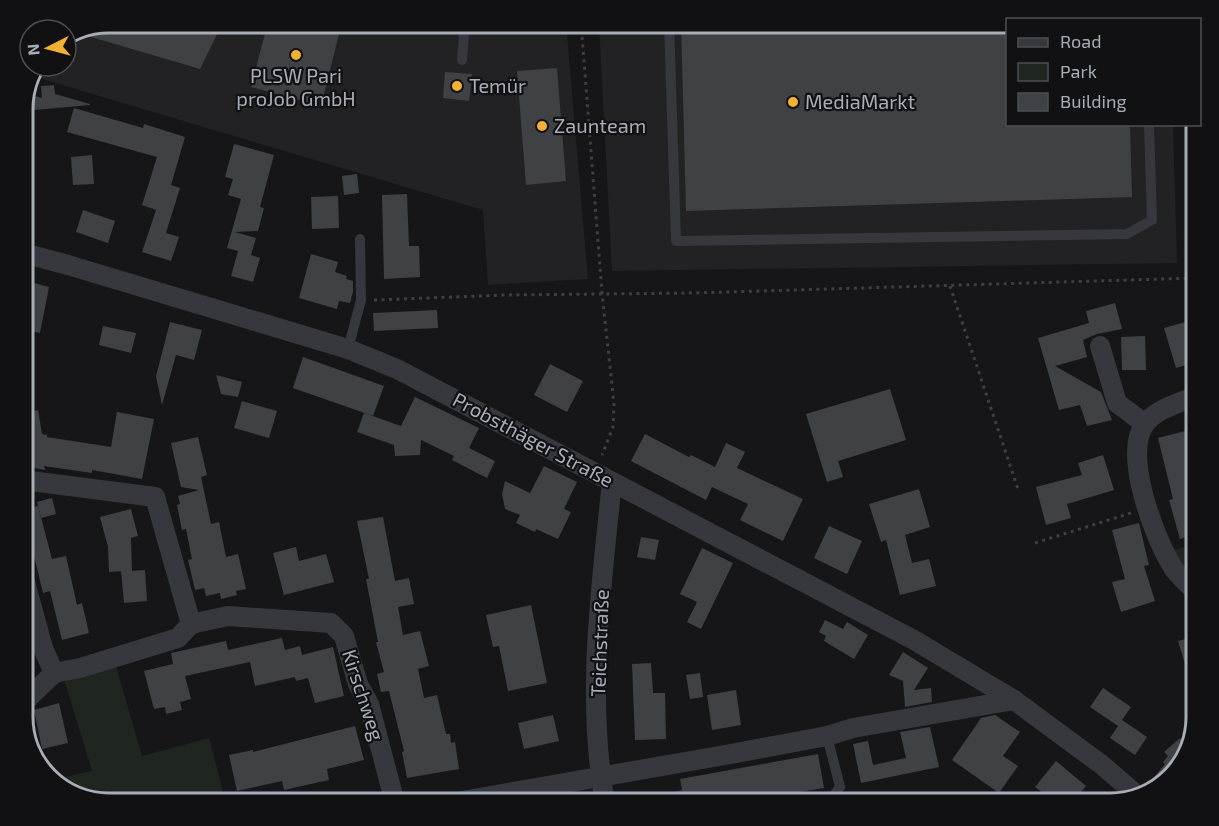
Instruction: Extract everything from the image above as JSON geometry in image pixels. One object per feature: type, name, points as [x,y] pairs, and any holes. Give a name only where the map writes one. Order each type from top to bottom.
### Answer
[{"type":"street","name":"Probsthäger Straße","points":[[33,256],[348,349],[397,369],[914,640],[1014,699],[1131,790]]},
{"type":"street","points":[[1100,346],[1118,403],[1144,424]]},
{"type":"street","points":[[1186,400],[1169,407],[1144,424],[1138,439],[1138,470],[1147,507],[1159,542],[1175,570],[1186,581]]},
{"type":"street","name":"Teichstraße","points":[[603,793],[597,673],[604,477]]},
{"type":"street","points":[[33,481],[155,497],[190,624]]},
{"type":"street","points":[[33,612],[43,648],[54,673],[33,693]]},
{"type":"street","name":"Kirschweg","points":[[54,673],[80,668],[178,638],[190,624],[228,616],[331,623],[344,636],[358,684],[369,704],[392,793]]},
{"type":"street","points":[[512,793],[827,736],[853,728],[1014,699]]},
{"type":"lane","points":[[462,60],[464,33]]},
{"type":"lane","points":[[669,33],[676,241],[1127,234],[1152,220],[1149,126]]},
{"type":"lane","points":[[348,349],[361,300],[360,239]]},
{"type":"lane","points":[[827,736],[840,787],[836,793]]},
{"type":"path","points":[[581,33],[602,293],[614,404],[613,427],[604,477]]},
{"type":"path","points":[[361,300],[1186,278]]},
{"type":"path","points":[[950,286],[1019,492]]},
{"type":"path","points":[[1035,543],[1147,507]]},
{"type":"shaded area","points":[[567,33],[588,279],[488,285],[483,210],[40,78],[78,78],[78,40],[94,34]]},
{"type":"shaded area","points":[[600,33],[1006,33],[1006,126],[1173,126],[1177,263],[612,271]]},
{"type":"green space","points":[[1186,546],[1186,571],[1184,569],[1172,551]]},
{"type":"green space","points":[[116,666],[142,756],[209,738],[223,793],[109,793],[89,790],[67,780],[64,777],[92,771],[64,679]]},
{"type":"building","points":[[109,33],[218,33],[200,69],[88,36]]},
{"type":"building","name":"PLSW Pari proJob GmbH","points":[[265,33],[339,33],[321,106],[251,87]]},
{"type":"building","points":[[681,33],[1006,33],[1006,126],[1130,126],[1132,197],[686,211]]},
{"type":"building","name":"Zaunteam","points":[[557,68],[566,181],[526,185],[517,71]]},
{"type":"building","name":"Temür","points":[[445,72],[472,74],[469,101],[443,98]]},
{"type":"building","points":[[54,85],[55,94],[90,105],[33,110],[35,96],[42,98],[41,86]]},
{"type":"building","points":[[74,108],[143,128],[144,124],[185,137],[171,185],[180,188],[166,233],[179,237],[171,261],[142,252],[156,210],[142,205],[157,157],[67,132]]},
{"type":"building","points":[[234,144],[274,155],[260,207],[264,208],[258,231],[235,232],[256,238],[251,255],[260,258],[253,282],[231,276],[238,251],[227,248],[241,199],[228,195],[233,179],[225,177]]},
{"type":"building","points":[[92,155],[94,184],[73,185],[71,157]]},
{"type":"building","points":[[357,174],[359,193],[344,195],[342,176]]},
{"type":"building","points":[[407,194],[409,246],[419,246],[420,277],[384,279],[382,195]]},
{"type":"building","points":[[338,196],[339,228],[312,229],[311,197]]},
{"type":"building","points":[[83,210],[115,221],[108,243],[76,232]]},
{"type":"building","points":[[311,254],[338,262],[335,272],[353,281],[350,303],[339,301],[337,309],[299,298]]},
{"type":"building","points":[[33,283],[49,287],[40,333],[33,332]]},
{"type":"building","points":[[1115,303],[1122,329],[1097,334],[1083,340],[1087,357],[1055,366],[1101,392],[1112,420],[1087,426],[1080,405],[1059,410],[1038,338],[1089,323],[1086,311]]},
{"type":"building","points":[[437,310],[438,328],[374,331],[373,313]]},
{"type":"building","points":[[170,322],[202,330],[194,360],[176,355],[162,405],[156,376]]},
{"type":"building","points":[[1186,322],[1186,365],[1176,368],[1164,328]]},
{"type":"building","points":[[103,326],[136,333],[131,353],[99,345]]},
{"type":"building","points":[[1145,336],[1146,370],[1122,370],[1121,337]]},
{"type":"building","points":[[303,357],[384,386],[373,416],[293,388]]},
{"type":"building","points":[[550,364],[583,381],[567,412],[534,395]]},
{"type":"building","points":[[216,375],[242,382],[238,397],[221,394]]},
{"type":"building","points":[[890,389],[906,440],[838,461],[843,477],[827,482],[806,414]]},
{"type":"building","points":[[415,397],[479,428],[469,448],[495,461],[487,478],[452,460],[454,456],[421,440],[420,455],[395,456],[394,445],[357,432],[364,413],[401,426]]},
{"type":"building","points":[[242,401],[277,411],[269,438],[234,428]]},
{"type":"building","points":[[38,410],[42,434],[47,437],[111,447],[117,412],[154,419],[142,479],[92,470],[92,473],[44,466],[45,470],[33,468],[33,411]]},
{"type":"building","points":[[1185,431],[1186,435],[1186,537],[1180,539],[1169,500],[1173,499],[1158,438]]},
{"type":"building","points":[[645,434],[689,457],[691,455],[715,467],[726,443],[745,452],[737,468],[803,499],[783,541],[740,520],[748,504],[712,487],[706,500],[631,461]]},
{"type":"building","points":[[198,437],[207,475],[201,477],[211,524],[219,522],[226,557],[238,554],[246,589],[236,591],[237,595],[221,599],[220,593],[206,596],[204,588],[195,590],[188,560],[192,559],[186,529],[182,530],[177,505],[180,504],[178,496],[199,490],[181,487],[171,443]]},
{"type":"building","points":[[1103,455],[1114,490],[1067,504],[1071,518],[1046,525],[1036,487],[1082,475],[1078,463]]},
{"type":"building","points":[[544,466],[577,482],[564,509],[571,512],[558,539],[516,523],[520,515],[505,509],[502,494],[505,481],[530,493]]},
{"type":"building","points":[[919,489],[930,527],[905,535],[912,563],[929,559],[936,586],[900,595],[886,540],[881,542],[869,504]]},
{"type":"building","points":[[52,498],[56,514],[41,518],[37,502]]},
{"type":"building","points":[[38,506],[52,559],[66,556],[77,605],[82,603],[89,633],[62,640],[50,591],[43,593],[33,552],[33,507]]},
{"type":"building","points":[[131,509],[138,536],[131,538],[132,571],[145,570],[147,601],[124,603],[121,571],[109,572],[108,547],[100,517]]},
{"type":"building","points":[[383,517],[395,581],[409,578],[414,604],[398,607],[403,635],[420,631],[429,666],[418,669],[424,698],[437,695],[446,734],[450,734],[451,743],[455,742],[459,769],[407,778],[402,752],[404,751],[389,691],[381,692],[377,674],[384,672],[376,642],[378,642],[366,579],[369,579],[357,521]]},
{"type":"building","points":[[1139,523],[1149,565],[1144,566],[1155,601],[1121,612],[1112,582],[1125,579],[1112,530]]},
{"type":"building","points":[[829,526],[862,541],[847,574],[814,558]]},
{"type":"building","points":[[641,537],[659,540],[655,560],[637,557]]},
{"type":"building","points":[[296,547],[299,561],[326,554],[334,582],[284,595],[273,553]]},
{"type":"building","points":[[702,548],[733,563],[701,629],[687,622],[697,602],[680,594]]},
{"type":"building","points":[[531,605],[547,683],[508,691],[499,646],[493,647],[486,615]]},
{"type":"building","points":[[825,620],[843,629],[847,622],[868,635],[854,659],[824,641],[826,636],[819,632]]},
{"type":"building","points":[[282,638],[285,650],[300,646],[302,655],[333,647],[344,696],[315,703],[308,678],[296,681],[295,677],[255,686],[250,662],[185,676],[191,699],[180,702],[182,710],[166,714],[165,707],[154,709],[144,671],[173,664],[171,653],[226,641],[228,650]]},
{"type":"building","points":[[1186,639],[1186,667],[1178,641]]},
{"type":"building","points":[[903,652],[928,668],[914,690],[931,688],[932,702],[905,707],[903,681],[889,675]]},
{"type":"building","points":[[651,663],[653,693],[665,693],[666,739],[635,740],[632,664]]},
{"type":"building","points":[[700,673],[703,697],[690,699],[686,675]]},
{"type":"building","points":[[1103,688],[1131,707],[1122,720],[1147,737],[1135,755],[1110,738],[1118,726],[1090,707]]},
{"type":"building","points":[[736,690],[741,725],[712,730],[707,695]]},
{"type":"building","points":[[59,703],[68,743],[42,749],[34,710]]},
{"type":"building","points":[[553,715],[559,741],[524,749],[518,723]]},
{"type":"building","points":[[995,715],[1020,732],[1003,756],[1018,766],[999,793],[952,760],[981,718]]},
{"type":"building","points":[[355,726],[364,760],[327,769],[329,780],[284,790],[282,781],[237,791],[229,755],[253,750],[253,752]]},
{"type":"building","points":[[930,727],[939,767],[861,783],[853,744],[868,741],[873,765],[906,758],[900,732]]},
{"type":"building","points":[[1180,738],[1182,740],[1178,751],[1164,771],[1151,780],[1165,764],[1163,762],[1168,756],[1164,752]]},
{"type":"building","points":[[818,754],[824,788],[795,793],[671,793],[682,790],[680,779]]},
{"type":"building","points":[[1056,761],[1086,786],[1080,793],[1043,793],[1035,787]]},
{"type":"place","name":"PLSW Pari proJob GmbH","points":[[296,55]]},
{"type":"place","name":"Temür","points":[[457,86]]},
{"type":"place","name":"MediaMarkt","points":[[793,102]]},
{"type":"place","name":"Zaunteam","points":[[542,126]]}]
